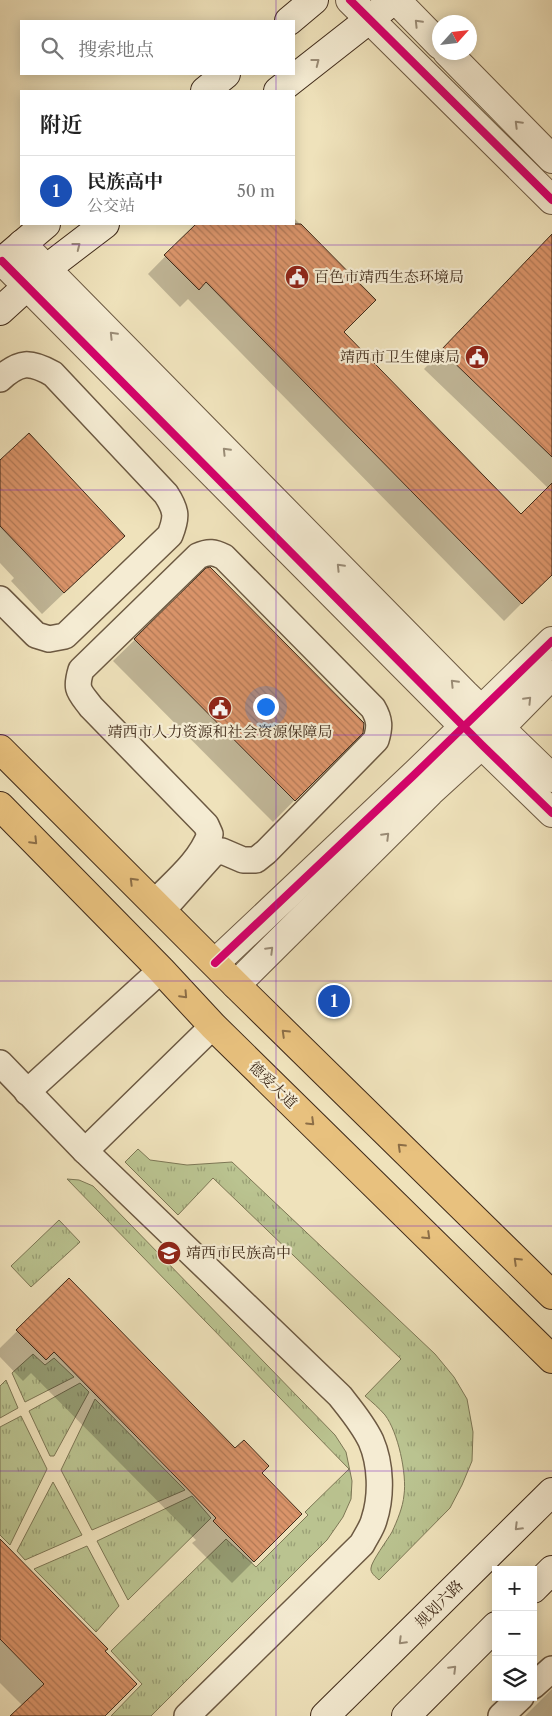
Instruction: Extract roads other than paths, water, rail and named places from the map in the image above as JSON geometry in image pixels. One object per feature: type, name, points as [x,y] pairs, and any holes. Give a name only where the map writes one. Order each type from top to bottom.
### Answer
[{"type":"main road","points":[[0,749],[236,985],[552,1295]]},
{"type":"main road","name":"德爱大道","points":[[0,806],[161,970],[213,1026],[552,1359]]},
{"type":"street","points":[[289,20],[314,0]]},
{"type":"street","points":[[350,0],[552,200]]},
{"type":"street","points":[[279,90],[395,0],[432,37]]},
{"type":"street","points":[[455,60],[552,159]]},
{"type":"street","points":[[206,90],[225,75]]},
{"type":"street","points":[[8,256],[45,225]]},
{"type":"street","points":[[0,311],[46,269],[104,225]]},
{"type":"street","points":[[8,256],[46,269],[458,687],[482,727],[552,778]]},
{"type":"street","points":[[8,256],[27,288],[482,727],[552,812]]},
{"type":"street","points":[[236,985],[430,792],[552,641]]},
{"type":"street","points":[[215,963],[482,727],[552,675]]},
{"type":"street","name":"规划六路","points":[[325,1716],[552,1492]]},
{"type":"street","points":[[537,1585],[552,1570]]},
{"type":"street","points":[[406,1716],[492,1630]]},
{"type":"lane","points":[[0,379],[10,370],[25,364],[39,366],[53,374],[166,494],[174,505],[176,519],[170,535],[65,636],[49,639],[36,635],[0,599]]},
{"type":"lane","points":[[207,552],[216,553],[224,557],[373,708],[379,719],[379,729],[376,740],[266,852],[256,860],[243,860],[222,851],[213,854],[158,907],[205,846],[210,834],[206,825],[91,707],[79,692],[77,684],[80,670],[198,556],[207,552]]},
{"type":"lane","points":[[27,1092],[161,970]]},
{"type":"lane","points":[[85,1151],[213,1026]]},
{"type":"lane","points":[[0,1063],[85,1151],[340,1396],[371,1441],[378,1465],[380,1491],[374,1521],[362,1544],[187,1716]]},
{"type":"lane","points":[[537,1682],[552,1668]]},
{"type":"lane","points":[[501,1716],[517,1701]]},
{"type":"place","name":"百色市靖西生态环境局","points":[[297,277]]},
{"type":"place","name":"靖西市卫生健康局","points":[[477,357]]},
{"type":"place","name":"靖西市人力资源和社会资源保障局","points":[[220,708]]},
{"type":"place","name":"民族高中","points":[[334,1001]]},
{"type":"place","name":"靖西市民族高中","points":[[169,1253]]}]
